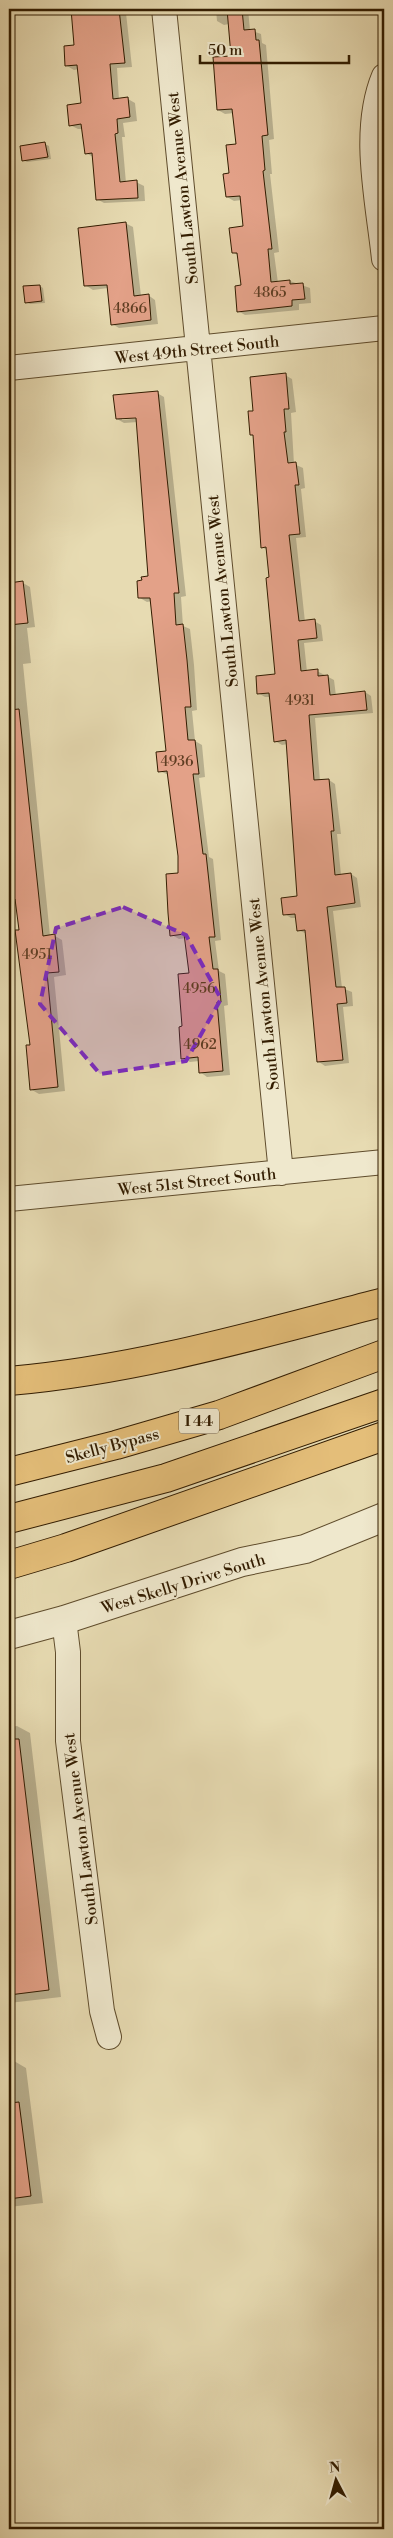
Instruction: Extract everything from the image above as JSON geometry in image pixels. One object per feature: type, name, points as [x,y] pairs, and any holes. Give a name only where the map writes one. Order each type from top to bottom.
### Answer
[{"type":"highway","points":[[9,1381],[65,1376],[195,1351],[384,1302]]},
{"type":"highway","name":"Skelly Bypass","points":[[9,1472],[116,1445],[219,1415],[384,1354]]},
{"type":"highway","points":[[9,1519],[166,1478],[384,1403]]},
{"type":"highway","points":[[9,1565],[66,1548],[384,1436]]},
{"type":"street","name":"South Lawton Avenue West","points":[[164,9],[281,1173]]},
{"type":"street","points":[[384,76],[377,96],[372,134],[384,259]]},
{"type":"street","name":"West 49th Street South","points":[[9,368],[384,328]]},
{"type":"street","name":"West 51st Street South","points":[[9,1199],[384,1162]]},
{"type":"street","name":"West Skelly Drive South","points":[[9,1635],[64,1620],[242,1562],[305,1549],[384,1517]]},
{"type":"street","name":"South Lawton Avenue West","points":[[64,1620],[68,1652],[68,1741],[102,2011],[109,2037]]},
{"type":"highlighted area","points":[[123,907],[186,935],[221,999],[186,1061],[100,1074],[40,1004],[56,928]]},
{"type":"building","points":[[71,9],[119,9],[125,63],[110,64],[113,99],[128,97],[130,117],[117,119],[118,133],[115,134],[120,182],[137,180],[138,198],[96,200],[92,153],[85,154],[81,124],[69,126],[67,105],[81,103],[77,65],[65,66],[64,46],[74,45]]},
{"type":"building","points":[[227,9],[242,9],[244,30],[255,29],[256,40],[259,40],[268,135],[262,136],[265,170],[263,171],[272,249],[268,249],[271,282],[290,280],[290,284],[303,283],[305,299],[292,300],[292,306],[237,312],[235,286],[241,285],[237,253],[232,253],[229,228],[243,226],[240,196],[226,197],[223,174],[229,173],[226,145],[236,144],[232,109],[217,110],[213,57],[231,56]]},
{"type":"building","points":[[45,142],[48,157],[22,161],[20,146]]},
{"type":"building","points":[[126,222],[134,296],[149,294],[151,320],[111,325],[107,285],[84,286],[78,228]]},
{"type":"building","points":[[40,285],[42,301],[25,303],[23,286]]},
{"type":"building","points":[[286,373],[289,409],[284,409],[286,432],[284,432],[288,463],[296,462],[299,485],[295,485],[300,534],[289,535],[299,621],[315,619],[317,638],[298,640],[301,671],[318,669],[318,676],[328,675],[330,695],[365,691],[367,710],[309,715],[314,780],[329,779],[334,831],[331,831],[335,875],[351,873],[355,903],[327,907],[336,987],[345,987],[347,1003],[337,1004],[343,1060],[317,1062],[305,930],[297,931],[295,914],[283,915],[281,898],[297,896],[286,740],[274,742],[269,693],[257,694],[256,676],[275,674],[266,578],[269,577],[266,547],[261,548],[253,435],[250,435],[248,411],[253,411],[250,377]]},
{"type":"building","points":[[158,391],[179,593],[174,593],[176,625],[183,624],[191,707],[185,707],[188,740],[195,740],[199,774],[193,774],[203,854],[206,854],[215,937],[209,937],[213,969],[218,969],[221,1002],[217,1002],[223,1071],[199,1073],[198,1057],[181,1059],[179,1027],[182,1026],[178,974],[189,973],[184,934],[170,936],[166,874],[178,873],[178,856],[167,771],[158,772],[156,752],[166,751],[150,598],[138,598],[137,581],[142,580],[141,577],[148,576],[136,418],[116,419],[113,395]]},
{"type":"building","points":[[23,581],[28,623],[9,625],[9,583]]},
{"type":"building","points":[[19,709],[43,936],[55,934],[59,972],[47,973],[58,1087],[30,1090],[26,1045],[30,1045],[15,930],[19,930],[15,899],[10,899],[9,886],[9,710]]},
{"type":"building","points":[[9,1739],[19,1739],[49,1990],[9,1995]]},
{"type":"building","points":[[19,2102],[31,2196],[9,2199],[9,2103]]}]
